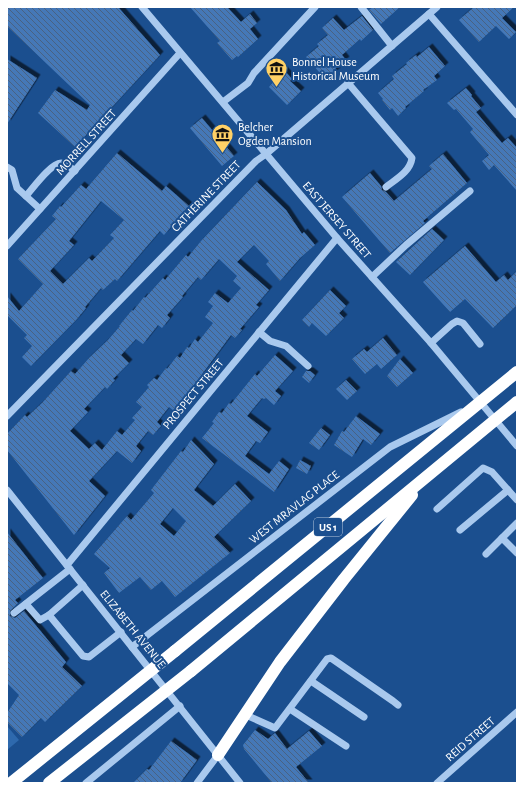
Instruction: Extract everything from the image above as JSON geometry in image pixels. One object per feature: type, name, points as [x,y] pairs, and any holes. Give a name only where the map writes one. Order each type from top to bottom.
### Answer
[{"type":"highway","name":"US 1","points":[[11,783],[481,403],[517,372]]},
{"type":"highway","name":"US 1","points":[[49,783],[191,671],[517,402]]},
{"type":"highway","points":[[218,755],[280,662],[344,579],[430,473]]},
{"type":"street","name":"EAST JERSEY STREET","points":[[142,7],[337,238],[430,343],[517,446]]},
{"type":"street","points":[[223,102],[248,83],[254,73],[315,7]]},
{"type":"street","points":[[361,7],[392,46]]},
{"type":"street","name":"CATHERINE STREET","points":[[7,416],[250,166],[266,154],[437,7]]},
{"type":"street","points":[[429,14],[517,115]]},
{"type":"street","name":"MORRELL STREET","points":[[7,246],[180,53]]},
{"type":"street","points":[[348,83],[412,158],[406,171],[386,187]]},
{"type":"street","points":[[26,196],[52,166],[60,163],[66,164],[74,171]]},
{"type":"street","points":[[7,167],[12,170],[17,188],[40,209]]},
{"type":"street","points":[[372,277],[406,245],[470,191]]},
{"type":"street","name":"PROSPECT STREET","points":[[14,613],[69,567],[337,238]]},
{"type":"street","points":[[430,343],[457,321],[463,324],[480,344]]},
{"type":"street","points":[[259,332],[270,341],[286,346],[308,366]]},
{"type":"street","name":"WEST MRAVLAG PLACE","points":[[132,647],[390,447],[481,403]]},
{"type":"street","points":[[437,508],[483,468],[492,472],[517,500]]},
{"type":"street","name":"ELIZABETH AVENUE","points":[[7,490],[240,783]]},
{"type":"street","points":[[460,530],[508,490]]},
{"type":"street","points":[[486,554],[517,523]]},
{"type":"street","points":[[502,538],[517,553]]},
{"type":"street","points":[[26,604],[40,620],[49,615],[83,585]]},
{"type":"street","points":[[49,615],[86,658],[121,632]]},
{"type":"street","points":[[246,715],[275,728],[327,659],[331,658],[398,705]]},
{"type":"street","points":[[311,681],[364,717]]},
{"type":"street","points":[[86,783],[180,706]]},
{"type":"street","points":[[290,709],[346,746]]},
{"type":"street","name":"REID STREET","points":[[437,783],[517,712]]},
{"type":"street","points":[[197,783],[218,755]]},
{"type":"shaded area","points":[[7,726],[19,740],[7,750]]},
{"type":"building","points":[[7,7],[118,7],[160,55],[75,147],[38,113],[55,90],[87,110],[90,105],[7,26]]},
{"type":"building","points":[[190,7],[227,7],[241,22],[250,14],[257,23],[250,29],[258,39],[238,57],[237,56],[232,60],[217,43],[220,41]]},
{"type":"building","points":[[373,7],[400,7],[381,24],[369,10]]},
{"type":"building","points":[[474,7],[514,7],[502,18],[516,32],[509,39],[496,26],[479,42],[459,20]]},
{"type":"building","points":[[362,16],[373,30],[342,55],[346,60],[335,69],[337,71],[326,80],[306,57],[319,46],[317,44],[328,35],[322,28],[333,18],[344,30]]},
{"type":"building","points":[[429,47],[445,66],[434,76],[437,80],[423,90],[424,91],[405,107],[406,108],[398,116],[392,108],[390,110],[378,93],[394,79],[392,76],[407,64],[406,63],[416,55],[417,57]]},
{"type":"building","points":[[7,59],[37,78],[7,124]]},
{"type":"building","name":"Bonnel House Historical Museum","points":[[284,70],[292,79],[290,81],[301,91],[287,105],[269,87]]},
{"type":"building","points":[[466,88],[481,108],[476,112],[502,143],[508,138],[517,148],[517,191],[494,165],[489,170],[482,161],[489,155],[470,132],[473,129],[456,109],[454,110],[447,103]]},
{"type":"building","points":[[202,118],[234,156],[222,166],[190,128]]},
{"type":"building","points":[[117,153],[162,191],[166,186],[189,206],[164,235],[160,231],[117,281],[115,279],[103,290],[101,288],[77,319],[31,366],[22,357],[32,346],[24,338],[27,335],[7,315],[7,296],[19,311],[43,284],[18,259],[56,219],[52,216],[60,206],[61,207],[81,185],[86,189]],"holes":[[[101,201],[124,220],[110,235],[114,238],[92,261],[89,258],[63,284],[50,271],[74,245],[69,241]]]},
{"type":"building","points":[[443,154],[467,183],[423,221],[425,223],[390,253],[342,197],[370,173],[381,186],[382,190],[386,192],[394,201],[432,169],[429,166]]},
{"type":"building","points":[[257,182],[286,210],[302,234],[304,232],[315,245],[300,258],[280,281],[266,264],[269,261],[254,245],[237,262],[269,290],[256,305],[259,307],[240,329],[242,330],[235,338],[231,335],[174,411],[169,407],[157,422],[161,426],[153,435],[148,431],[136,446],[141,451],[132,463],[117,451],[89,481],[105,496],[74,535],[7,450],[7,434],[25,415],[27,417],[42,403],[71,371],[75,374],[108,340],[144,297],[145,298],[163,278],[165,280],[186,255],[188,257],[201,241]],"holes":[[[219,259],[237,276],[233,281],[241,288],[228,303],[215,293],[208,302],[213,306],[205,317],[213,323],[198,342],[195,339],[189,348],[187,347],[180,358],[177,356],[157,380],[154,378],[147,385],[149,387],[136,402],[142,407],[132,418],[135,420],[122,435],[117,431],[102,450],[95,443],[89,449],[70,431],[88,412],[84,409],[105,387],[107,389],[115,380],[113,379],[129,363],[121,355],[136,339],[143,344],[158,325],[162,328],[170,318],[167,315],[198,277],[201,280]]]},
{"type":"building","points":[[432,229],[444,240],[410,275],[396,262]]},
{"type":"building","points":[[465,246],[496,282],[504,275],[508,280],[517,271],[517,305],[493,328],[465,299],[450,312],[423,282]]},
{"type":"building","points":[[330,290],[346,306],[339,313],[344,318],[326,336],[312,323],[309,327],[302,320]]},
{"type":"building","points":[[383,338],[397,355],[381,369],[377,364],[365,374],[352,359],[364,349],[367,352]]},
{"type":"building","points":[[275,355],[293,371],[275,391],[281,396],[274,405],[266,398],[262,398],[247,416],[268,432],[260,443],[256,441],[245,456],[269,474],[279,461],[289,469],[274,492],[202,438],[214,423],[212,422],[219,412],[222,413],[229,403],[231,404],[255,374],[257,376]]},
{"type":"building","points":[[400,359],[413,373],[397,387],[387,376]]},
{"type":"building","points":[[306,371],[310,371],[315,375],[309,383],[302,377]]},
{"type":"building","points":[[346,380],[357,391],[347,400],[336,389]]},
{"type":"building","points":[[356,416],[380,434],[371,445],[363,439],[352,457],[334,445],[342,431],[344,432]]},
{"type":"building","points":[[321,428],[330,435],[319,450],[309,443]]},
{"type":"building","points":[[191,440],[214,464],[194,490],[213,506],[235,484],[251,501],[214,537],[230,553],[175,597],[162,581],[151,590],[140,577],[119,593],[104,573],[110,568],[94,554],[127,516],[131,520],[154,493],[151,490],[181,451],[183,452]],"holes":[[[173,508],[186,521],[174,536],[160,524]]]},
{"type":"building","points":[[300,460],[311,466],[307,474],[296,468]]},
{"type":"building","points":[[7,532],[43,578],[15,600],[18,603],[10,611],[10,616],[15,618],[24,611],[66,662],[62,667],[82,686],[45,722],[41,718],[22,737],[7,722],[7,713],[19,695],[7,683]]},
{"type":"building","points":[[255,730],[268,739],[275,733],[287,749],[309,731],[322,746],[296,767],[309,783],[272,783],[244,749],[243,745]]},
{"type":"building","points":[[171,741],[197,760],[180,783],[133,783],[147,769],[149,770]]},
{"type":"place","name":"Bonnel House Historical Museum","points":[[277,88]]},
{"type":"place","name":"Belcher Ogden Mansion","points":[[222,154]]}]
